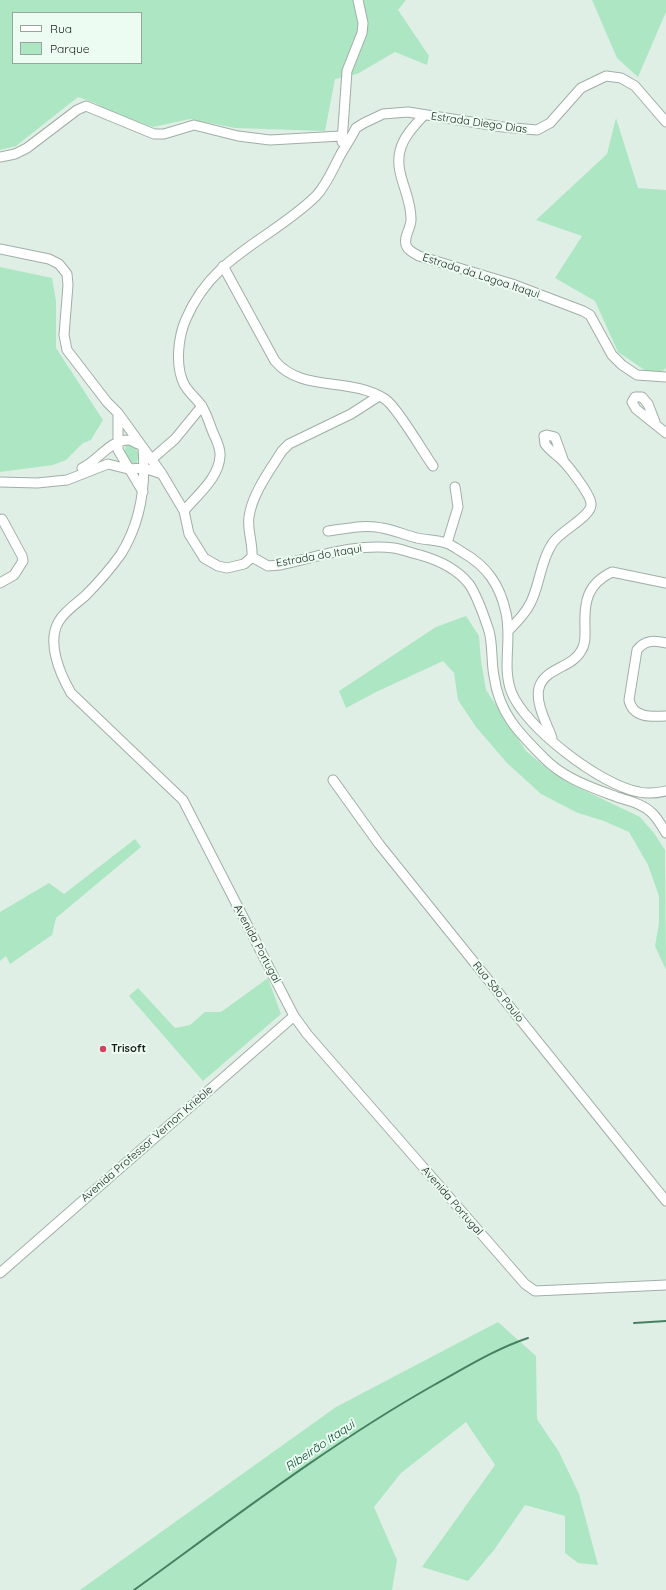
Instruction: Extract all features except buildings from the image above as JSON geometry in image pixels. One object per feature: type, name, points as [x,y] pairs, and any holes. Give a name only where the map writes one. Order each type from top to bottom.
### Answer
[{"type":"street","points":[[342,151],[341,136],[347,71],[362,33],[363,23],[358,0]]},
{"type":"street","name":"Estrada Diego Dias","points":[[184,511],[210,480],[220,456],[217,442],[202,406],[184,384],[178,347],[180,332],[192,305],[202,290],[223,266],[237,253],[298,212],[317,194],[329,178],[342,151],[356,128],[383,114],[408,112],[424,116],[537,130],[550,123],[581,88],[606,76],[621,78],[635,86],[666,122]]},
{"type":"street","points":[[0,157],[20,152],[77,110],[86,106],[154,134],[164,134],[194,125],[238,136],[270,140],[341,136]]},
{"type":"street","name":"Estrada da Lagoa Itaqui","points":[[424,116],[406,136],[398,156],[398,166],[405,185],[411,219],[406,246],[419,256],[512,284],[588,314],[592,318],[612,355],[622,365],[637,375],[666,377]]},
{"type":"street","points":[[0,249],[50,259],[63,268],[68,279],[64,335],[67,350],[107,402],[118,413],[152,459],[184,511],[189,534],[204,558],[210,563],[218,566],[235,566],[244,564],[252,557],[253,546],[249,518],[251,504],[282,451],[289,444],[351,414],[379,396]]},
{"type":"street","points":[[223,266],[275,361],[282,370],[302,380],[360,387],[379,396],[390,403],[433,466]]},
{"type":"street","points":[[152,459],[175,439],[202,406]]},
{"type":"street","points":[[118,413],[118,450],[143,492]]},
{"type":"street","points":[[655,422],[666,433]]},
{"type":"street","points":[[48,483],[92,463],[102,452],[117,442],[130,440],[143,448]]},
{"type":"street","name":"Avenida Portugal","points":[[143,448],[143,492],[136,521],[121,554],[87,594],[59,620],[55,634],[56,661],[61,675],[71,693],[183,800],[294,1016],[307,1034],[373,1112],[528,1287],[534,1291],[666,1285]]},
{"type":"street","points":[[509,630],[522,616],[531,602],[551,545],[563,532],[585,516],[590,508],[590,501],[564,462]]},
{"type":"street","points":[[0,482],[48,483],[67,480],[108,464],[128,469],[144,468],[162,474]]},
{"type":"street","points":[[447,544],[458,507],[455,487]]},
{"type":"street","points":[[0,583],[14,575],[23,561],[22,556],[2,519]]},
{"type":"street","points":[[328,531],[366,526],[381,528],[447,544],[474,559],[493,577],[503,600],[509,630],[507,670],[512,692],[520,706],[531,720],[567,754],[585,767],[622,786],[646,793],[666,791]]},
{"type":"street","name":"Estrada do Itaqui","points":[[252,557],[264,564],[274,565],[355,549],[377,547],[395,548],[432,558],[453,570],[468,584],[480,607],[489,633],[494,677],[499,701],[513,724],[543,757],[562,774],[584,785],[642,806],[658,820],[666,833]]},
{"type":"street","points":[[554,741],[540,704],[539,688],[549,674],[578,657],[582,650],[585,642],[584,616],[592,586],[597,580],[612,572],[666,583]]},
{"type":"street","points":[[666,643],[650,641],[642,645],[637,650],[629,700],[634,711],[638,713],[651,717],[666,716]]},
{"type":"street","name":"Rua São Paulo","points":[[333,780],[380,844],[666,1201]]},
{"type":"street","name":"Avenida Professor Vernon Krieble","points":[[0,1273],[294,1016]]},
{"type":"green space","points":[[0,0],[406,0],[398,10],[429,56],[427,65],[395,52],[357,74],[335,79],[325,131],[235,128],[190,119],[153,127],[108,111],[95,103],[78,97],[16,146],[0,150]]},
{"type":"green space","points":[[592,0],[666,0],[666,12],[638,77],[617,58]]},
{"type":"green space","points":[[616,118],[638,188],[666,190],[666,368],[655,377],[618,352],[595,301],[555,278],[582,236],[536,220],[607,154]]},
{"type":"green space","points":[[0,267],[52,278],[56,301],[56,348],[103,420],[91,440],[83,443],[66,460],[53,465],[0,472]]},
{"type":"green space","points":[[126,445],[131,445],[139,453],[137,463],[130,463],[124,453]]},
{"type":"green space","points":[[466,616],[479,636],[481,661],[486,690],[526,751],[548,769],[575,786],[640,817],[654,833],[665,850],[666,970],[655,946],[659,923],[659,896],[648,865],[629,832],[604,821],[578,813],[541,794],[507,763],[476,727],[458,700],[454,673],[443,661],[376,692],[346,708],[339,691],[436,627]]},
{"type":"green space","points":[[135,839],[141,847],[56,918],[52,935],[10,964],[6,956],[0,961],[0,912],[49,883],[64,894]]},
{"type":"green space","points":[[268,978],[281,1014],[203,1081],[129,996],[138,988],[175,1028],[190,1025],[205,1012],[221,1012]]},
{"type":"green space","points":[[498,1322],[536,1356],[537,1419],[559,1452],[579,1494],[598,1565],[578,1563],[565,1553],[565,1516],[525,1505],[494,1550],[468,1581],[422,1567],[495,1465],[466,1422],[401,1473],[374,1507],[397,1560],[392,1590],[80,1590],[336,1407]]},
{"type":"waterway","name":"Ribeirão Itaqui","points":[[634,1323],[666,1321]]},
{"type":"waterway","name":"Ribeirão Itaqui","points":[[134,1590],[281,1483],[356,1432],[434,1385],[492,1353],[528,1338]]},
{"type":"place","name":"Trisoft","points":[[103,1049]]}]
